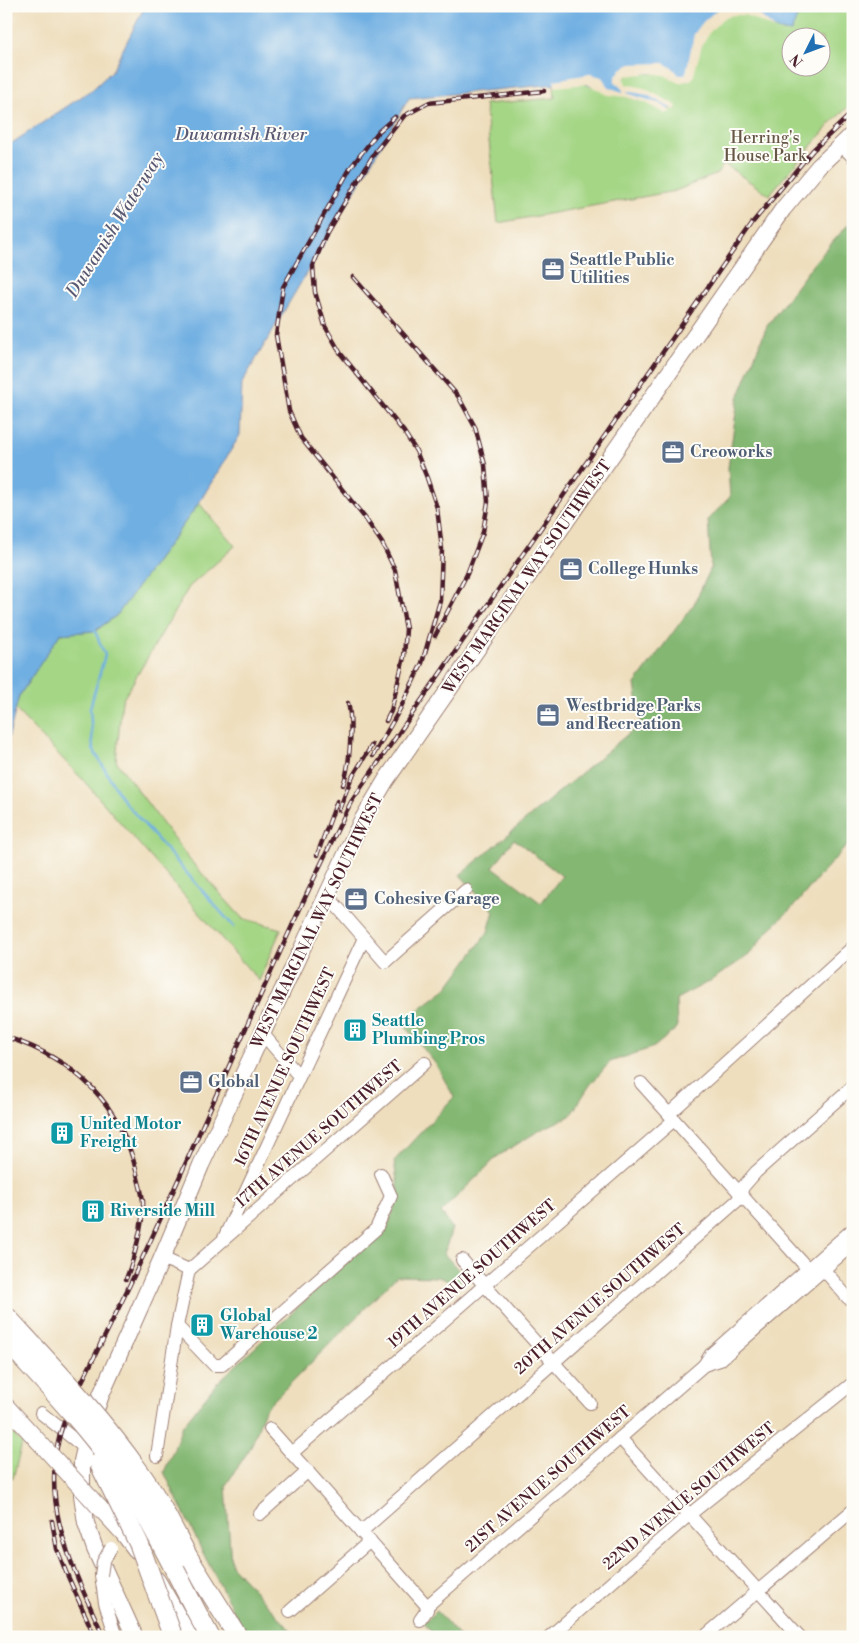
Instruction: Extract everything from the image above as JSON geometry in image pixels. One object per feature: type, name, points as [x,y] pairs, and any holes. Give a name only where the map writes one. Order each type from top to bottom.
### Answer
[{"type":"highway","points":[[6,1316],[112,1434],[140,1472],[164,1511],[229,1637]]},
{"type":"highway","points":[[6,1340],[70,1411],[133,1493],[210,1637]]},
{"type":"highway","points":[[70,1411],[110,1483],[139,1544],[173,1637]]},
{"type":"highway","points":[[188,1557],[238,1637]]},
{"type":"main road","name":"WEST MARGINAL WAY SOUTHWEST","points":[[134,1637],[95,1549],[86,1523],[82,1495],[82,1461],[85,1448],[101,1395],[201,1165],[361,822],[386,780],[783,210],[819,166],[847,140]]},
{"type":"main road","points":[[6,1406],[123,1533],[155,1576],[190,1637]]},
{"type":"street","points":[[847,140],[853,157]]},
{"type":"street","points":[[327,895],[386,962],[466,890]]},
{"type":"street","name":"16TH AVENUE SOUTHWEST","points":[[224,1238],[364,938]]},
{"type":"street","name":"19TH AVENUE SOUTHWEST","points":[[292,1453],[485,1285],[672,1117],[853,947]]},
{"type":"street","points":[[262,1033],[299,1076]]},
{"type":"street","name":"17TH AVENUE SOUTHWEST","points":[[189,1270],[425,1063]]},
{"type":"street","points":[[641,1083],[808,1268]]},
{"type":"street","name":"20TH AVENUE SOUTHWEST","points":[[290,1610],[553,1362],[738,1200],[743,1187],[756,1172],[853,1086]]},
{"type":"street","points":[[177,1326],[214,1366],[222,1366],[376,1229],[391,1196],[381,1174]]},
{"type":"street","name":"21ST AVENUE SOUTHWEST","points":[[420,1620],[427,1610],[427,1606],[704,1365],[711,1354],[853,1229]]},
{"type":"street","name":"21ST AVENUE SOUTHWEST","points":[[704,1365],[720,1360],[853,1244]]},
{"type":"street","points":[[157,1456],[177,1326],[189,1270],[162,1258]]},
{"type":"street","points":[[462,1260],[590,1403]]},
{"type":"street","points":[[824,1270],[848,1298]]},
{"type":"street","name":"22ND AVENUE SOUTHWEST","points":[[549,1637],[689,1515],[853,1383]]},
{"type":"street","points":[[41,1413],[85,1448]]},
{"type":"street","points":[[270,1429],[427,1606]]},
{"type":"street","points":[[620,1438],[800,1637]]},
{"type":"street","points":[[260,1514],[308,1472]]},
{"type":"street","points":[[704,1637],[853,1510]]},
{"type":"street","points":[[116,1637],[104,1603],[100,1575],[103,1562],[123,1533]]},
{"type":"green space","name":"Herring's House Park","points":[[749,6],[853,6],[853,102],[831,123],[769,195],[724,164],[717,174],[675,191],[498,223],[485,104],[555,98],[554,85],[578,82],[626,87],[622,78],[699,44],[721,17]]},
{"type":"green space","points":[[853,219],[853,281],[851,282],[853,290],[853,839],[797,903],[769,930],[749,955],[710,981],[676,999],[677,1028],[654,1047],[610,1062],[590,1085],[570,1116],[540,1130],[498,1156],[441,1212],[452,1228],[444,1254],[465,1277],[456,1284],[438,1277],[397,1276],[265,1409],[251,1447],[226,1485],[231,1565],[297,1637],[247,1637],[203,1553],[164,1472],[181,1428],[216,1384],[389,1222],[399,1194],[394,1161],[454,1097],[435,1063],[402,1022],[447,988],[488,932],[494,911],[460,875],[641,723],[635,684],[694,604],[711,568],[708,520],[730,497],[728,468],[738,398],[767,326],[814,263]],"holes":[[[514,839],[562,876],[541,903],[493,867]]]},
{"type":"green space","points":[[199,503],[235,546],[189,587],[122,701],[116,761],[189,859],[242,918],[281,929],[259,981],[83,780],[15,709],[19,696],[60,633],[95,631],[117,615]]},
{"type":"green space","points":[[6,1426],[22,1444],[13,1478],[6,1477]]},
{"type":"green space","points":[[437,1611],[460,1637],[436,1637],[423,1623]]},
{"type":"water","points":[[145,6],[802,6],[793,28],[782,28],[782,31],[777,30],[745,12],[721,17],[707,31],[687,81],[665,73],[628,73],[622,78],[624,86],[644,90],[674,106],[665,112],[658,106],[578,82],[409,98],[242,383],[240,435],[199,503],[117,615],[95,631],[60,634],[19,696],[6,747],[6,147],[93,89],[112,71]]},
{"type":"pier","points":[[721,6],[749,6],[777,30],[745,15],[733,15],[722,19],[709,33],[702,45],[693,78],[690,80],[679,83],[664,75],[650,73],[626,76],[624,79],[626,84],[644,88],[676,105],[677,107],[674,110],[647,95],[627,91],[627,93],[661,104],[671,111],[666,114],[646,103],[626,97],[608,95],[587,84],[555,87],[554,80],[590,74],[602,77],[608,87],[623,92],[615,82],[615,78],[621,69],[631,64],[663,63],[673,68],[679,75],[683,75],[686,73],[694,34],[703,22]]},
{"type":"waterway","points":[[95,631],[105,655],[90,708],[93,749],[122,799],[234,927]]},
{"type":"railway","points":[[373,756],[400,709],[422,663],[440,601],[442,549],[437,508],[416,451],[404,432],[341,354],[325,326],[315,292],[313,266],[327,232],[375,152],[404,116],[428,103],[544,91]]},
{"type":"railway","points":[[100,1346],[133,1279],[318,869],[351,802],[753,222],[813,150],[853,112]]},
{"type":"railway","points":[[386,721],[391,711],[404,657],[406,629],[395,570],[382,543],[365,518],[301,438],[289,411],[276,335],[283,287],[351,167],[378,132],[395,117]]},
{"type":"railway","points":[[353,277],[458,396],[475,427],[485,465],[488,502],[483,532],[467,574],[435,636]]},
{"type":"railway","points":[[343,785],[350,744],[350,711],[348,703]]},
{"type":"railway","points":[[339,810],[351,779],[372,745]]},
{"type":"railway","points":[[317,855],[337,801]]},
{"type":"railway","points":[[6,1037],[31,1046],[74,1072],[107,1106],[119,1126],[130,1149],[143,1201],[138,1240],[126,1279]]},
{"type":"railway","points":[[102,1340],[65,1419],[57,1448],[54,1476],[56,1504],[61,1531],[80,1584],[104,1637]]},
{"type":"railway","points":[[52,1521],[57,1549],[95,1637]]},
{"type":"place","name":"Seattle Public Utilities","points":[[553,269]]},
{"type":"place","name":"Creoworks","points":[[673,452]]},
{"type":"place","name":"College Hunks","points":[[571,569]]},
{"type":"place","name":"Westbridge Parks and Recreation","points":[[548,715]]},
{"type":"place","name":"Cohesive Garage","points":[[356,899]]},
{"type":"place","name":"Seattle Plumbing Pros","points":[[355,1030]]},
{"type":"place","name":"Global","points":[[191,1082]]},
{"type":"place","name":"United Motor Freight","points":[[62,1133]]},
{"type":"place","name":"Riverside Mill","points":[[93,1211]]},
{"type":"place","name":"Global Warehouse 2","points":[[202,1325]]},
{"type":"water label","name":"Duwamish River","points":[[241,134]]},
{"type":"water label","name":"Duwamish Waterway","points":[[115,225]]}]
